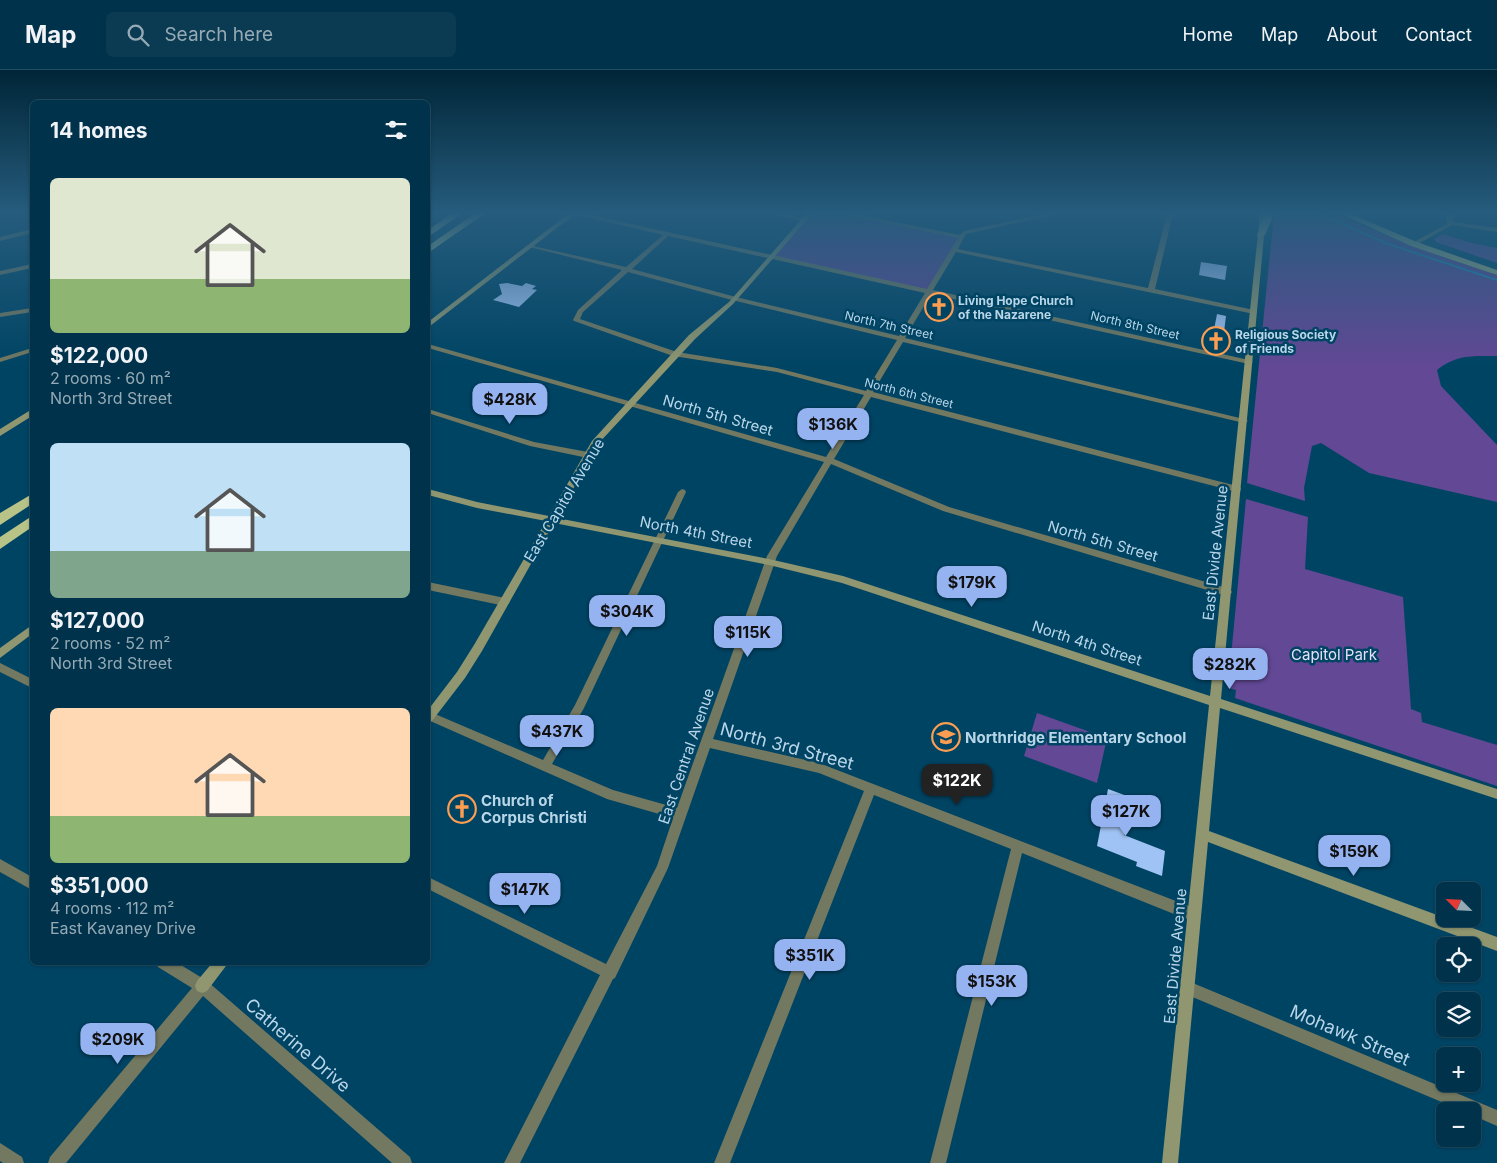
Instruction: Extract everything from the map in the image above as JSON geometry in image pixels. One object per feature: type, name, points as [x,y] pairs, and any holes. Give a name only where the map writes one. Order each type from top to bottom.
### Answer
[{"type":"highway","points":[[0,520],[30,499]]},
{"type":"highway","points":[[0,544],[30,522]]},
{"type":"main road","points":[[1474,265],[1497,273]]},
{"type":"street","points":[[430,323],[505,265]]},
{"type":"street","name":"North 7th Street","points":[[609,265],[734,300],[1244,420]]},
{"type":"street","points":[[626,269],[631,265]]},
{"type":"street","name":"East Capitol Avenue","points":[[430,713],[469,663],[599,439],[694,334],[734,300],[765,265]]},
{"type":"street","name":"North 8th Street","points":[[808,265],[1249,362]]},
{"type":"street","name":"East Central Avenue","points":[[512,1163],[659,874],[770,562],[828,460],[945,265]]},
{"type":"street","points":[[1026,265],[1254,312]]},
{"type":"street","points":[[1151,291],[1157,265]]},
{"type":"street","name":"East Divide Avenue","points":[[1170,1163],[1258,265]]},
{"type":"street","points":[[0,273],[30,266]]},
{"type":"street","name":"North 6th Street","points":[[626,269],[580,311],[576,320],[676,354],[700,360],[765,367],[1237,489]]},
{"type":"street","points":[[0,316],[30,310]]},
{"type":"street","name":"North 5th Street","points":[[430,347],[828,460],[861,471],[953,511],[1227,592]]},
{"type":"street","points":[[0,360],[30,351]]},
{"type":"street","points":[[430,412],[538,446],[588,455]]},
{"type":"street","points":[[0,433],[30,414]]},
{"type":"street","points":[[544,766],[576,714],[682,492]]},
{"type":"street","name":"North 4th Street","points":[[430,493],[460,501],[552,520],[770,562],[870,588],[1497,794]]},
{"type":"street","points":[[430,586],[505,602]]},
{"type":"street","points":[[0,654],[30,631]]},
{"type":"street","points":[[0,667],[30,683]]},
{"type":"street","points":[[430,717],[625,801],[681,815]]},
{"type":"street","name":"North 3rd Street","points":[[706,742],[819,768],[1194,915]]},
{"type":"street","points":[[722,1163],[871,788]]},
{"type":"street","points":[[1202,834],[1497,944]]},
{"type":"street","points":[[938,1163],[1018,845]]},
{"type":"street","points":[[0,865],[30,883]]},
{"type":"street","points":[[430,884],[610,973]]},
{"type":"street","name":"Catherine Drive","points":[[168,965],[202,986],[404,1163]]},
{"type":"street","points":[[56,1163],[220,965]]},
{"type":"street","name":"Mohawk Street","points":[[1188,988],[1497,1118]]},
{"type":"street","points":[[0,1150],[16,1163]]},
{"type":"green space","points":[[808,265],[945,265],[929,292]]},
{"type":"green space","points":[[1269,265],[1468,265],[1497,275],[1497,356],[1466,357],[1451,361],[1437,370],[1441,386],[1497,445],[1497,502],[1369,473],[1321,443],[1312,446],[1304,488],[1305,501],[1247,483]]},
{"type":"green space","name":"Capitol Park","points":[[1246,499],[1308,517],[1305,569],[1403,597],[1411,709],[1421,713],[1422,722],[1497,745],[1497,786],[1235,698],[1236,690],[1228,688]]},
{"type":"green space","points":[[1037,713],[1107,738],[1097,783],[1024,756]]},
{"type":"building","points":[[1201,265],[1227,266],[1225,280],[1199,275]]},
{"type":"building","points":[[507,283],[522,286],[526,283],[536,286],[532,289],[537,290],[519,307],[493,300],[502,294],[499,284]]},
{"type":"building","name":"Living Hope Church of the Nazarene","points":[[936,301],[948,304],[942,316],[929,313]]},
{"type":"building","points":[[1217,314],[1226,316],[1222,348],[1208,345],[1209,334],[1213,335]]},
{"type":"building","points":[[1108,789],[1127,796],[1122,823],[1126,824],[1124,835],[1165,851],[1162,876],[1136,866],[1137,862],[1097,846]]},
{"type":"waterway","points":[[1452,265],[1497,280]]},
{"type":"place","name":"Living Hope Church of the Nazarene","points":[[939,307]]},
{"type":"place","name":"Religious Society of Friends","points":[[1216,341]]},
{"type":"place","name":"Northridge Elementary School","points":[[946,737]]},
{"type":"place","name":"Church of Corpus Christi","points":[[462,809]]}]
